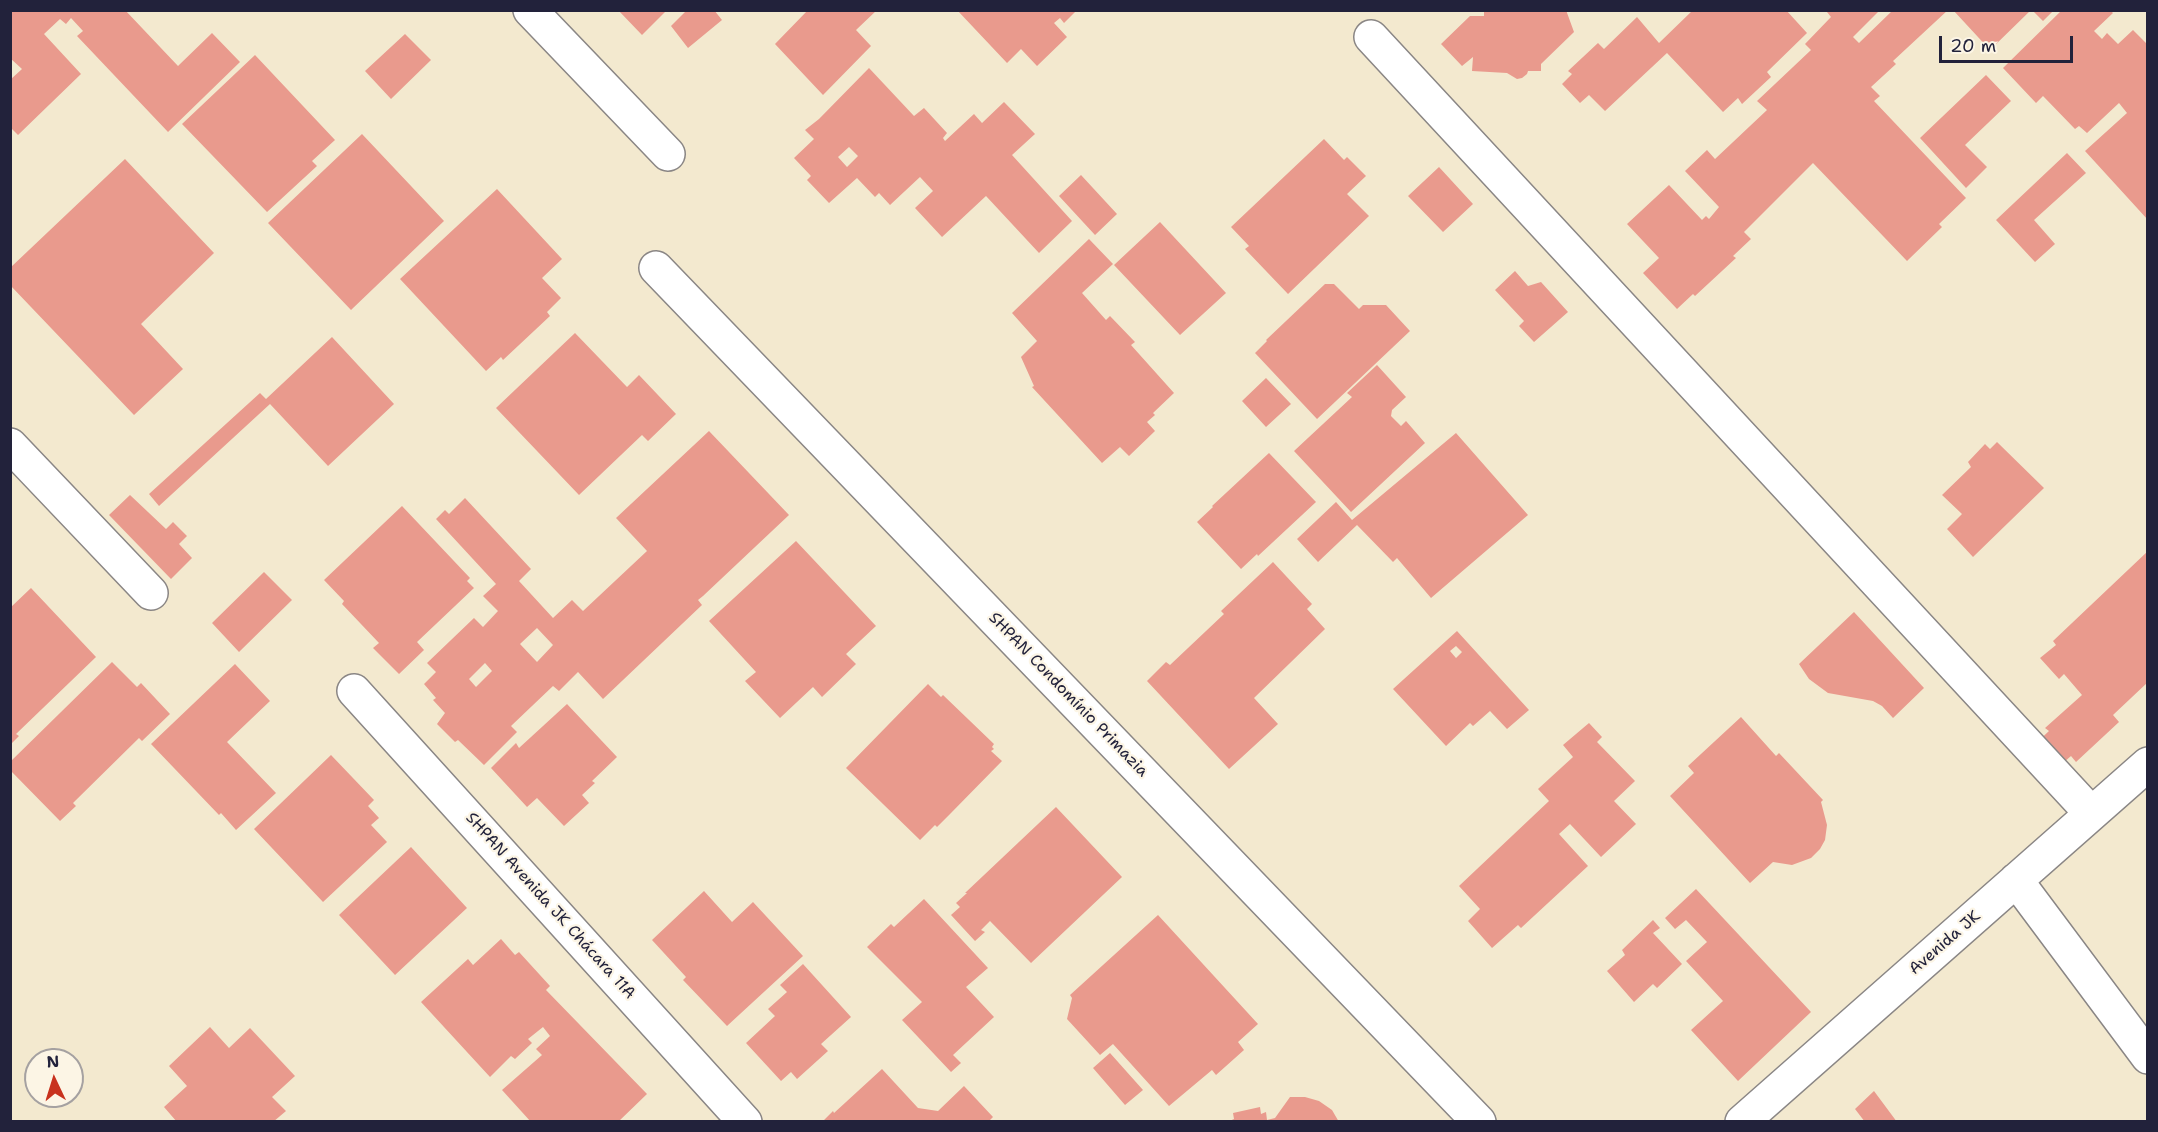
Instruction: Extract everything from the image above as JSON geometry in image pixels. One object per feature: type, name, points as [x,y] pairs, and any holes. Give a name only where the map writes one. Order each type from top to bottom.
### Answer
[{"type":"street","points":[[530,10],[668,154]]},
{"type":"street","points":[[1371,37],[2091,813]]},
{"type":"street","name":"SHPAN Condomínio Primazia","points":[[656,268],[1479,1122]]},
{"type":"street","points":[[10,445],[151,593]]},
{"type":"street","name":"SHPAN Avenida JK Chácara 11A","points":[[354,691],[745,1122]]},
{"type":"street","name":"Avenida JK","points":[[1742,1122],[2148,764]]},
{"type":"street","points":[[2016,880],[2148,1057]]},
{"type":"building","points":[[10,10],[125,10],[178,66],[212,33],[240,62],[168,132],[77,36],[83,31],[71,18],[66,24],[60,19],[44,34],[81,74],[18,135],[10,127],[10,80],[22,69],[10,58]]},
{"type":"building","points":[[618,10],[667,10],[642,35]]},
{"type":"building","points":[[687,10],[714,10],[722,20],[688,48],[671,26]]},
{"type":"building","points":[[808,10],[877,10],[856,30],[871,46],[823,95],[775,44]]},
{"type":"building","points":[[957,10],[1077,10],[1064,23],[1060,18],[1054,23],[1067,37],[1037,66],[1021,49],[1007,63]]},
{"type":"building","points":[[1484,10],[1566,10],[1574,32],[1541,64],[1541,71],[1528,71],[1522,78],[1517,79],[1507,73],[1472,71],[1473,57],[1462,66],[1441,44],[1470,16],[1484,16]]},
{"type":"building","points":[[1693,10],[1786,10],[1807,33],[1767,72],[1771,77],[1742,104],[1738,98],[1723,112],[1667,53],[1605,111],[1589,95],[1580,103],[1562,84],[1572,74],[1568,71],[1598,43],[1604,49],[1637,17],[1659,43]]},
{"type":"building","points":[[1829,10],[1880,10],[1853,37],[1859,43],[1893,10],[1948,10],[1893,61],[1896,64],[1871,87],[1880,96],[1874,101],[1966,198],[1939,224],[1942,227],[1907,261],[1813,163],[1744,232],[1751,239],[1733,256],[1736,258],[1695,296],[1693,294],[1677,309],[1643,273],[1659,258],[1627,224],[1669,185],[1702,220],[1706,216],[1709,219],[1719,207],[1685,171],[1707,150],[1715,159],[1767,110],[1757,101],[1811,50],[1805,44],[1831,17],[1827,12]]},
{"type":"building","points":[[1953,10],[2031,10],[1990,50]]},
{"type":"building","points":[[2032,10],[2054,10],[2043,21]]},
{"type":"building","points":[[2062,10],[2110,10],[2113,13],[2094,31],[2102,39],[2107,33],[2118,44],[2133,30],[2148,45],[2148,75],[2146,76],[2148,78],[2148,220],[2085,151],[2127,113],[2119,103],[2087,133],[2079,126],[2075,129],[2043,96],[2036,103],[2003,68]]},
{"type":"building","points":[[405,34],[431,60],[391,99],[365,71]]},
{"type":"building","points":[[255,55],[335,140],[312,161],[317,166],[267,212],[182,124]]},
{"type":"building","points":[[869,68],[914,116],[924,108],[947,133],[943,138],[945,141],[974,114],[982,123],[1004,102],[1035,134],[1012,155],[1072,221],[1039,253],[986,196],[942,237],[915,208],[933,191],[920,177],[890,205],[879,193],[875,197],[857,178],[829,203],[807,180],[811,176],[794,158],[814,139],[805,130],[819,119]],"holes":[[[849,147],[858,156],[847,167],[838,157]]]},
{"type":"building","points":[[1986,75],[2011,101],[1965,145],[1987,167],[1966,188],[1920,138]]},
{"type":"building","points":[[362,134],[444,221],[351,310],[268,223]]},
{"type":"building","points":[[1324,139],[1344,160],[1347,157],[1366,176],[1347,194],[1369,216],[1288,294],[1245,249],[1249,246],[1231,227]]},
{"type":"building","points":[[2067,153],[2086,173],[2034,220],[2055,244],[2035,262],[1996,220]]},
{"type":"building","points":[[125,159],[214,253],[141,324],[183,369],[134,415],[10,285],[10,268]]},
{"type":"building","points":[[1439,167],[1473,204],[1443,232],[1408,196]]},
{"type":"building","points":[[1081,175],[1117,214],[1095,235],[1059,196]]},
{"type":"building","points":[[497,189],[562,259],[542,278],[561,298],[547,312],[550,316],[503,360],[501,357],[486,371],[400,279]]},
{"type":"building","points":[[1160,222],[1226,293],[1180,335],[1114,265]]},
{"type":"building","points":[[1089,239],[1113,264],[1082,293],[1106,320],[1110,316],[1135,342],[1131,345],[1174,393],[1147,422],[1155,431],[1129,456],[1120,447],[1102,463],[1032,387],[1034,386],[1021,357],[1037,341],[1012,313]]},
{"type":"building","points":[[1515,271],[1528,286],[1541,282],[1568,312],[1534,342],[1519,326],[1524,321],[1495,290]]},
{"type":"building","points":[[1325,284],[1334,284],[1359,309],[1363,305],[1386,305],[1410,331],[1317,419],[1255,353]]},
{"type":"building","points":[[575,333],[627,387],[639,375],[676,414],[648,441],[642,435],[579,495],[496,408]]},
{"type":"building","points":[[332,337],[394,404],[328,466],[270,404],[159,506],[149,494],[260,393],[266,399]]},
{"type":"building","points":[[1377,365],[1406,397],[1392,410],[1391,416],[1401,426],[1406,421],[1425,443],[1351,512],[1294,451],[1352,397],[1347,393]]},
{"type":"building","points":[[1266,378],[1291,404],[1266,427],[1242,401]]},
{"type":"building","points":[[709,431],[789,515],[698,600],[702,605],[603,699],[578,672],[559,691],[553,686],[511,726],[517,732],[484,765],[437,724],[445,713],[433,700],[436,698],[424,684],[436,672],[427,663],[474,618],[483,627],[498,611],[483,596],[496,584],[436,519],[445,510],[449,514],[465,498],[531,569],[519,581],[553,618],[572,600],[583,611],[647,551],[616,518]],"holes":[[[537,628],[553,645],[537,662],[520,644]],[[485,663],[492,671],[476,687],[469,679]]]},
{"type":"building","points":[[1456,433],[1528,515],[1431,598],[1397,558],[1393,562],[1357,525],[1318,562],[1297,539],[1336,502],[1352,520]]},
{"type":"building","points":[[1997,442],[2044,488],[1973,557],[1947,529],[1962,514],[1942,495],[1971,467],[1968,462],[1985,444],[1990,449]]},
{"type":"building","points":[[1269,453],[1316,502],[1241,569],[1197,522]]},
{"type":"building","points":[[130,495],[166,529],[173,522],[187,536],[179,544],[192,558],[171,579],[109,515]]},
{"type":"building","points":[[402,506],[470,578],[467,581],[474,588],[417,642],[424,650],[399,674],[373,648],[379,643],[342,604],[344,601],[324,580]]},
{"type":"building","points":[[796,541],[876,626],[846,654],[856,664],[822,697],[813,687],[780,718],[745,681],[756,672],[709,621]]},
{"type":"building","points":[[2148,551],[2148,682],[2113,715],[2119,722],[2076,762],[2071,756],[2055,770],[2032,747],[2049,731],[2045,728],[2082,695],[2064,674],[2059,679],[2040,658],[2056,645],[2053,641]]},
{"type":"building","points":[[1273,562],[1312,604],[1307,609],[1325,629],[1254,698],[1278,724],[1229,769],[1147,681],[1166,662],[1170,665],[1224,614],[1221,611]]},
{"type":"building","points":[[264,572],[292,600],[239,652],[212,623]]},
{"type":"building","points":[[31,588],[96,657],[16,734],[19,736],[10,745],[10,608]]},
{"type":"building","points":[[1854,612],[1924,688],[1893,718],[1882,706],[1873,701],[1828,693],[1809,679],[1799,664]]},
{"type":"building","points":[[1457,631],[1529,710],[1507,729],[1490,711],[1473,726],[1470,723],[1446,746],[1393,689]],"holes":[[[1456,646],[1462,652],[1456,658],[1450,651]]]},
{"type":"building","points":[[112,662],[137,687],[141,683],[170,714],[142,741],[139,738],[73,803],[76,806],[60,821],[10,770],[10,762]]},
{"type":"building","points":[[235,664],[270,701],[227,742],[276,793],[236,830],[151,744]]},
{"type":"building","points":[[928,684],[941,697],[943,695],[994,744],[992,747],[994,749],[991,751],[1002,761],[937,827],[935,825],[920,840],[846,768]]},
{"type":"building","points":[[567,704],[617,757],[592,781],[595,783],[582,795],[589,803],[564,826],[537,798],[527,807],[491,768],[516,743],[519,748]]},
{"type":"building","points":[[1741,717],[1776,756],[1779,753],[1823,800],[1821,802],[1827,825],[1825,840],[1811,858],[1792,865],[1773,862],[1750,883],[1670,796],[1694,773],[1688,766]]},
{"type":"building","points":[[1589,723],[1602,737],[1597,742],[1635,781],[1614,801],[1636,824],[1601,857],[1570,824],[1559,834],[1588,866],[1521,928],[1518,925],[1492,948],[1468,921],[1480,909],[1459,886],[1549,801],[1538,789],[1573,757],[1563,745]]},
{"type":"building","points":[[331,755],[374,800],[368,806],[379,818],[371,825],[387,842],[323,902],[254,829]]},
{"type":"building","points":[[1056,807],[1122,877],[1031,963],[990,921],[981,930],[985,932],[975,941],[951,915],[960,907],[956,903],[967,893],[965,893]]},
{"type":"building","points":[[411,847],[467,908],[395,975],[339,915]]},
{"type":"building","points":[[1696,889],[1811,1012],[1738,1081],[1691,1030],[1723,1001],[1686,961],[1707,942],[1686,920],[1675,929],[1665,918]]},
{"type":"building","points":[[704,891],[732,922],[753,902],[803,956],[727,1026],[683,980],[686,977],[652,940]]},
{"type":"building","points":[[924,899],[988,968],[966,987],[994,1017],[953,1055],[961,1063],[951,1072],[902,1020],[922,1002],[867,947],[891,924],[894,927]]},
{"type":"building","points":[[1158,915],[1258,1024],[1238,1042],[1244,1050],[1216,1075],[1212,1070],[1169,1106],[1113,1044],[1100,1055],[1067,1019],[1072,998],[1070,995]]},
{"type":"building","points":[[1653,920],[1660,928],[1653,933],[1682,964],[1657,988],[1653,984],[1634,1002],[1607,971],[1625,955],[1622,950]]},
{"type":"building","points":[[501,939],[515,955],[519,952],[550,986],[546,990],[647,1094],[618,1122],[531,1122],[502,1090],[542,1055],[536,1049],[550,1036],[543,1027],[528,1039],[532,1043],[515,1059],[511,1056],[490,1077],[421,1002],[468,959],[473,965]]},
{"type":"building","points":[[803,964],[851,1017],[821,1044],[828,1051],[797,1079],[791,1072],[781,1081],[746,1043],[775,1016],[768,1009],[787,992],[780,985]]},
{"type":"building","points":[[210,1027],[229,1048],[250,1028],[295,1076],[272,1097],[286,1111],[273,1122],[177,1122],[164,1107],[187,1086],[169,1066]]},
{"type":"building","points":[[1110,1053],[1143,1090],[1125,1105],[1093,1068]]},
{"type":"building","points":[[882,1069],[918,1108],[938,1111],[964,1086],[993,1117],[988,1122],[822,1122]]},
{"type":"building","points":[[1874,1091],[1897,1122],[1865,1122],[1855,1109]]},
{"type":"building","points":[[1290,1097],[1305,1097],[1319,1101],[1332,1110],[1339,1122],[1227,1122],[1234,1119],[1233,1113],[1260,1107],[1261,1114],[1266,1112],[1267,1120],[1275,1118]]}]
